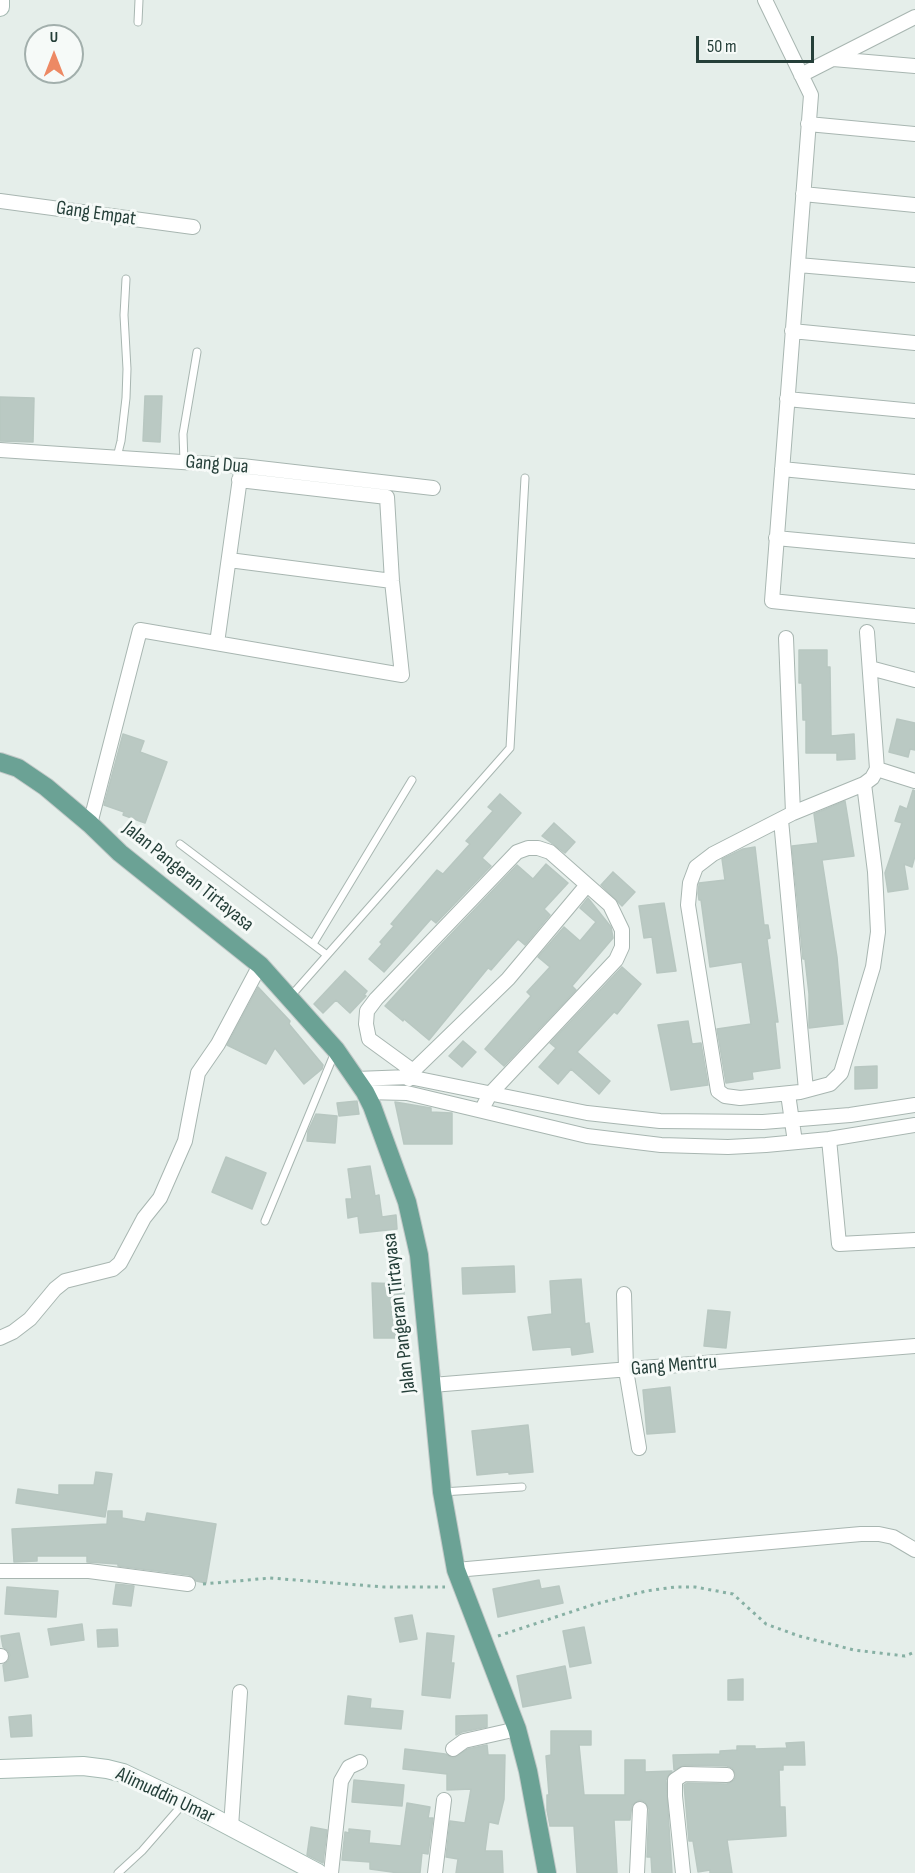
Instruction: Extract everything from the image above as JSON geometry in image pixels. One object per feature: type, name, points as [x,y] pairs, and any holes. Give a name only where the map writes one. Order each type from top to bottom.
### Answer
[{"type":"main road","name":"Jalan Pangeran Tirtayasa","points":[[0,762],[18,768],[46,787],[120,853],[260,965],[336,1050],[361,1085],[376,1116],[407,1202],[421,1266],[442,1492],[459,1579],[517,1729],[528,1771],[547,1873]]},
{"type":"street","points":[[0,0],[0,8]]},
{"type":"street","points":[[765,0],[811,95],[771,602],[915,616]]},
{"type":"street","points":[[801,75],[915,17]]},
{"type":"street","points":[[832,59],[915,66]]},
{"type":"street","points":[[808,124],[915,134]]},
{"type":"street","points":[[803,194],[915,205]]},
{"type":"street","name":"Gang Empat","points":[[0,201],[193,227]]},
{"type":"street","points":[[798,265],[915,275]]},
{"type":"street","points":[[792,332],[915,343]]},
{"type":"street","points":[[787,399],[915,411]]},
{"type":"street","name":"Gang Dua","points":[[0,450],[184,462],[240,473],[432,488]]},
{"type":"street","points":[[782,469],[915,482]]},
{"type":"street","points":[[90,824],[140,630],[402,675],[392,581],[387,497],[240,473],[217,643]]},
{"type":"street","points":[[776,538],[915,551]]},
{"type":"street","points":[[229,560],[392,581]]},
{"type":"street","points":[[864,784],[875,872],[878,932],[873,967],[841,1073],[830,1084],[806,1090],[788,1094],[733,1098],[718,1091],[688,905],[690,883],[696,867],[713,854],[787,816],[864,784],[872,778],[877,769],[867,632]]},
{"type":"street","points":[[786,638],[787,816],[806,1090]]},
{"type":"street","points":[[870,668],[915,680]]},
{"type":"street","points":[[877,769],[915,781]]},
{"type":"street","points":[[482,1109],[490,1094],[616,960],[622,947],[622,930],[610,905],[550,852],[528,848],[518,852],[367,1011],[366,1024],[369,1039],[411,1074],[490,1094],[601,1115],[660,1122],[747,1122],[850,1115],[915,1105]]},
{"type":"street","points":[[361,1085],[411,1074],[508,979],[587,885]]},
{"type":"street","points":[[0,1338],[13,1332],[30,1319],[55,1289],[65,1281],[113,1269],[120,1263],[144,1218],[160,1198],[181,1151],[192,1110],[198,1073],[218,1044],[260,965]]},
{"type":"street","points":[[407,1093],[411,1074]]},
{"type":"street","points":[[361,1085],[482,1109],[598,1137],[661,1145],[748,1146],[829,1139],[915,1125]]},
{"type":"street","points":[[788,1094],[795,1142]]},
{"type":"street","points":[[598,1137],[601,1115]]},
{"type":"street","points":[[747,1122],[748,1146]]},
{"type":"street","points":[[829,1139],[839,1244],[915,1240]]},
{"type":"street","points":[[624,1294],[626,1370],[639,1449]]},
{"type":"street","name":"Gang Mentru","points":[[432,1385],[915,1346]]},
{"type":"street","points":[[459,1579],[861,1534],[879,1534],[893,1538],[915,1550]]},
{"type":"street","points":[[0,1571],[89,1571],[188,1584]]},
{"type":"street","points":[[231,1827],[240,1692]]},
{"type":"street","points":[[453,1749],[465,1742],[517,1729]]},
{"type":"street","points":[[331,1873],[341,1781],[349,1767],[360,1762]]},
{"type":"street","name":"Alimuddin Umar","points":[[0,1769],[54,1766],[107,1769],[123,1773],[184,1802],[318,1873]]},
{"type":"street","points":[[683,1873],[675,1780],[684,1774],[728,1775]]},
{"type":"street","points":[[435,1873],[444,1800]]},
{"type":"street","points":[[637,1873],[640,1809]]},
{"type":"lane","points":[[138,22],[139,0]]},
{"type":"lane","points":[[117,457],[126,398],[124,315],[126,279]]},
{"type":"lane","points":[[184,462],[183,434],[197,352]]},
{"type":"lane","points":[[290,997],[510,748],[525,478]]},
{"type":"lane","points":[[313,944],[412,780]]},
{"type":"lane","points":[[180,844],[327,955]]},
{"type":"lane","points":[[265,1221],[336,1050]]},
{"type":"lane","points":[[442,1492],[522,1487]]},
{"type":"lane","points":[[118,1873],[142,1851],[184,1802]]},
{"type":"path","points":[[188,1584],[270,1578],[384,1587],[459,1579]]},
{"type":"path","points":[[494,1637],[592,1605],[646,1591],[695,1587],[733,1594],[766,1624],[799,1636],[854,1650],[905,1656],[915,1652]]},
{"type":"building","points":[[145,396],[162,396],[160,442],[143,441]]},
{"type":"building","points":[[0,397],[34,398],[33,442],[0,441]]},
{"type":"building","points":[[799,650],[827,650],[827,667],[830,667],[831,736],[854,734],[855,759],[837,760],[837,753],[806,753],[806,720],[803,720],[802,683],[799,683]]},
{"type":"building","points":[[897,719],[915,723],[915,750],[910,749],[908,757],[889,752]]},
{"type":"building","points":[[123,734],[144,741],[140,752],[167,762],[145,823],[104,805]]},
{"type":"building","points":[[913,790],[915,791],[915,856],[912,867],[904,864],[908,889],[888,892],[885,873],[902,823],[895,821],[900,806],[907,809]]},
{"type":"building","points":[[500,794],[521,813],[482,858],[491,866],[436,923],[431,919],[384,972],[369,959],[394,926],[391,924],[437,870],[443,874],[470,844],[466,841],[493,811],[488,807]]},
{"type":"building","points":[[845,801],[854,856],[822,860],[837,957],[843,1024],[809,1028],[809,994],[805,959],[803,959],[792,846],[818,843],[814,814]]},
{"type":"building","points":[[554,823],[575,842],[565,853],[542,836]]},
{"type":"building","points":[[755,847],[764,925],[768,925],[770,938],[767,939],[778,1022],[775,1022],[780,1068],[752,1072],[753,1079],[726,1083],[717,1029],[751,1024],[742,962],[710,967],[701,900],[699,900],[698,893],[699,883],[725,880],[722,859],[743,849]]},
{"type":"building","points":[[546,864],[568,883],[544,909],[550,915],[525,945],[518,939],[491,970],[488,968],[429,1040],[385,1006],[517,865],[533,879]]},
{"type":"building","points":[[613,872],[635,892],[622,906],[601,885]]},
{"type":"building","points":[[588,898],[611,927],[613,938],[572,986],[576,990],[504,1066],[485,1049],[531,996],[527,992],[550,967],[538,957],[564,927],[580,941],[596,922],[580,908]]},
{"type":"building","points":[[664,903],[676,971],[657,973],[652,937],[644,938],[639,906]]},
{"type":"building","points":[[622,967],[641,984],[617,1014],[614,1012],[577,1052],[610,1081],[599,1094],[571,1069],[558,1084],[539,1067],[556,1048],[550,1043]]},
{"type":"building","points":[[345,971],[367,991],[364,995],[366,996],[350,1013],[336,1000],[323,1013],[314,1004]]},
{"type":"building","points":[[258,987],[290,1021],[289,1024],[323,1065],[322,1069],[304,1084],[275,1048],[266,1064],[227,1045]]},
{"type":"building","points":[[688,1021],[692,1044],[701,1043],[708,1085],[671,1090],[658,1025]]},
{"type":"building","points":[[463,1041],[476,1052],[462,1067],[449,1056]]},
{"type":"building","points":[[877,1066],[877,1088],[855,1089],[855,1067]]},
{"type":"building","points":[[357,1101],[359,1114],[339,1116],[337,1103]]},
{"type":"building","points":[[395,1102],[431,1108],[431,1112],[452,1113],[452,1144],[404,1144]]},
{"type":"building","points":[[316,1114],[337,1116],[335,1143],[307,1141],[308,1131]]},
{"type":"building","points":[[226,1157],[266,1173],[252,1209],[212,1192]]},
{"type":"building","points":[[370,1166],[375,1196],[379,1195],[382,1217],[396,1215],[397,1229],[360,1233],[358,1216],[348,1218],[346,1199],[352,1199],[348,1169]]},
{"type":"building","points":[[514,1266],[515,1292],[463,1294],[462,1268]]},
{"type":"building","points":[[581,1279],[585,1324],[589,1323],[593,1352],[572,1355],[571,1347],[533,1350],[528,1317],[552,1314],[550,1281]]},
{"type":"building","points":[[372,1283],[404,1284],[404,1317],[399,1317],[399,1338],[374,1338]]},
{"type":"building","points":[[708,1310],[730,1312],[726,1348],[704,1346]]},
{"type":"building","points":[[670,1387],[675,1432],[647,1434],[643,1390]]},
{"type":"building","points":[[528,1425],[533,1472],[477,1475],[472,1431]]},
{"type":"building","points":[[96,1472],[112,1474],[105,1517],[16,1503],[18,1489],[59,1495],[59,1485],[94,1485]]},
{"type":"building","points":[[108,1511],[122,1511],[122,1518],[145,1522],[147,1513],[216,1524],[206,1583],[196,1581],[189,1575],[118,1566],[118,1564],[87,1562],[87,1556],[37,1556],[37,1561],[14,1562],[12,1529],[107,1524]]},
{"type":"building","points":[[539,1580],[541,1589],[559,1586],[563,1603],[498,1617],[493,1589]]},
{"type":"building","points":[[116,1584],[134,1586],[131,1606],[113,1604]]},
{"type":"building","points":[[7,1587],[58,1591],[56,1617],[5,1614]]},
{"type":"building","points":[[412,1615],[417,1639],[400,1642],[395,1618]]},
{"type":"building","points":[[82,1624],[84,1640],[51,1645],[48,1629]]},
{"type":"building","points":[[584,1627],[591,1663],[570,1667],[563,1631]]},
{"type":"building","points":[[117,1629],[118,1646],[98,1647],[97,1630]]},
{"type":"building","points":[[19,1633],[28,1677],[5,1681],[3,1665],[8,1661],[10,1655],[3,1647],[1,1636]]},
{"type":"building","points":[[427,1633],[454,1636],[450,1698],[422,1695]]},
{"type":"building","points":[[565,1666],[571,1698],[523,1707],[517,1676]]},
{"type":"building","points":[[743,1679],[743,1700],[728,1700],[728,1680]]},
{"type":"building","points":[[348,1696],[371,1699],[370,1708],[403,1711],[401,1729],[345,1724]]},
{"type":"building","points":[[31,1715],[32,1736],[11,1737],[9,1717]]},
{"type":"building","points":[[487,1715],[487,1727],[456,1735],[456,1716]]},
{"type":"building","points":[[551,1731],[591,1731],[591,1745],[579,1745],[584,1795],[625,1795],[625,1760],[645,1760],[645,1772],[672,1771],[666,1780],[672,1873],[652,1873],[651,1857],[647,1857],[649,1809],[645,1802],[640,1800],[632,1805],[630,1820],[614,1820],[617,1873],[577,1873],[574,1826],[550,1826],[547,1810],[547,1795],[549,1795],[546,1756],[551,1755]]},
{"type":"building","points":[[804,1742],[805,1765],[783,1765],[783,1770],[779,1770],[780,1807],[785,1807],[786,1836],[727,1840],[732,1873],[710,1873],[710,1870],[698,1872],[693,1841],[689,1841],[684,1785],[687,1783],[727,1784],[734,1780],[736,1775],[732,1768],[727,1766],[684,1765],[674,1770],[673,1755],[720,1754],[720,1751],[737,1750],[737,1746],[755,1746],[755,1749],[787,1748],[786,1743]]},
{"type":"building","points":[[487,1745],[488,1755],[505,1755],[504,1799],[498,1824],[489,1822],[485,1851],[502,1851],[503,1873],[456,1873],[458,1859],[446,1857],[450,1821],[465,1823],[471,1789],[447,1790],[447,1774],[403,1769],[405,1749],[445,1754],[453,1758],[468,1749]]},
{"type":"building","points":[[354,1780],[404,1785],[402,1806],[352,1802]]},
{"type":"building","points":[[407,1803],[430,1807],[428,1818],[433,1818],[428,1854],[422,1853],[420,1873],[370,1869],[370,1862],[342,1860],[345,1832],[349,1833],[349,1829],[370,1831],[369,1843],[401,1846]]},
{"type":"building","points":[[311,1827],[327,1830],[323,1863],[307,1855]]}]
